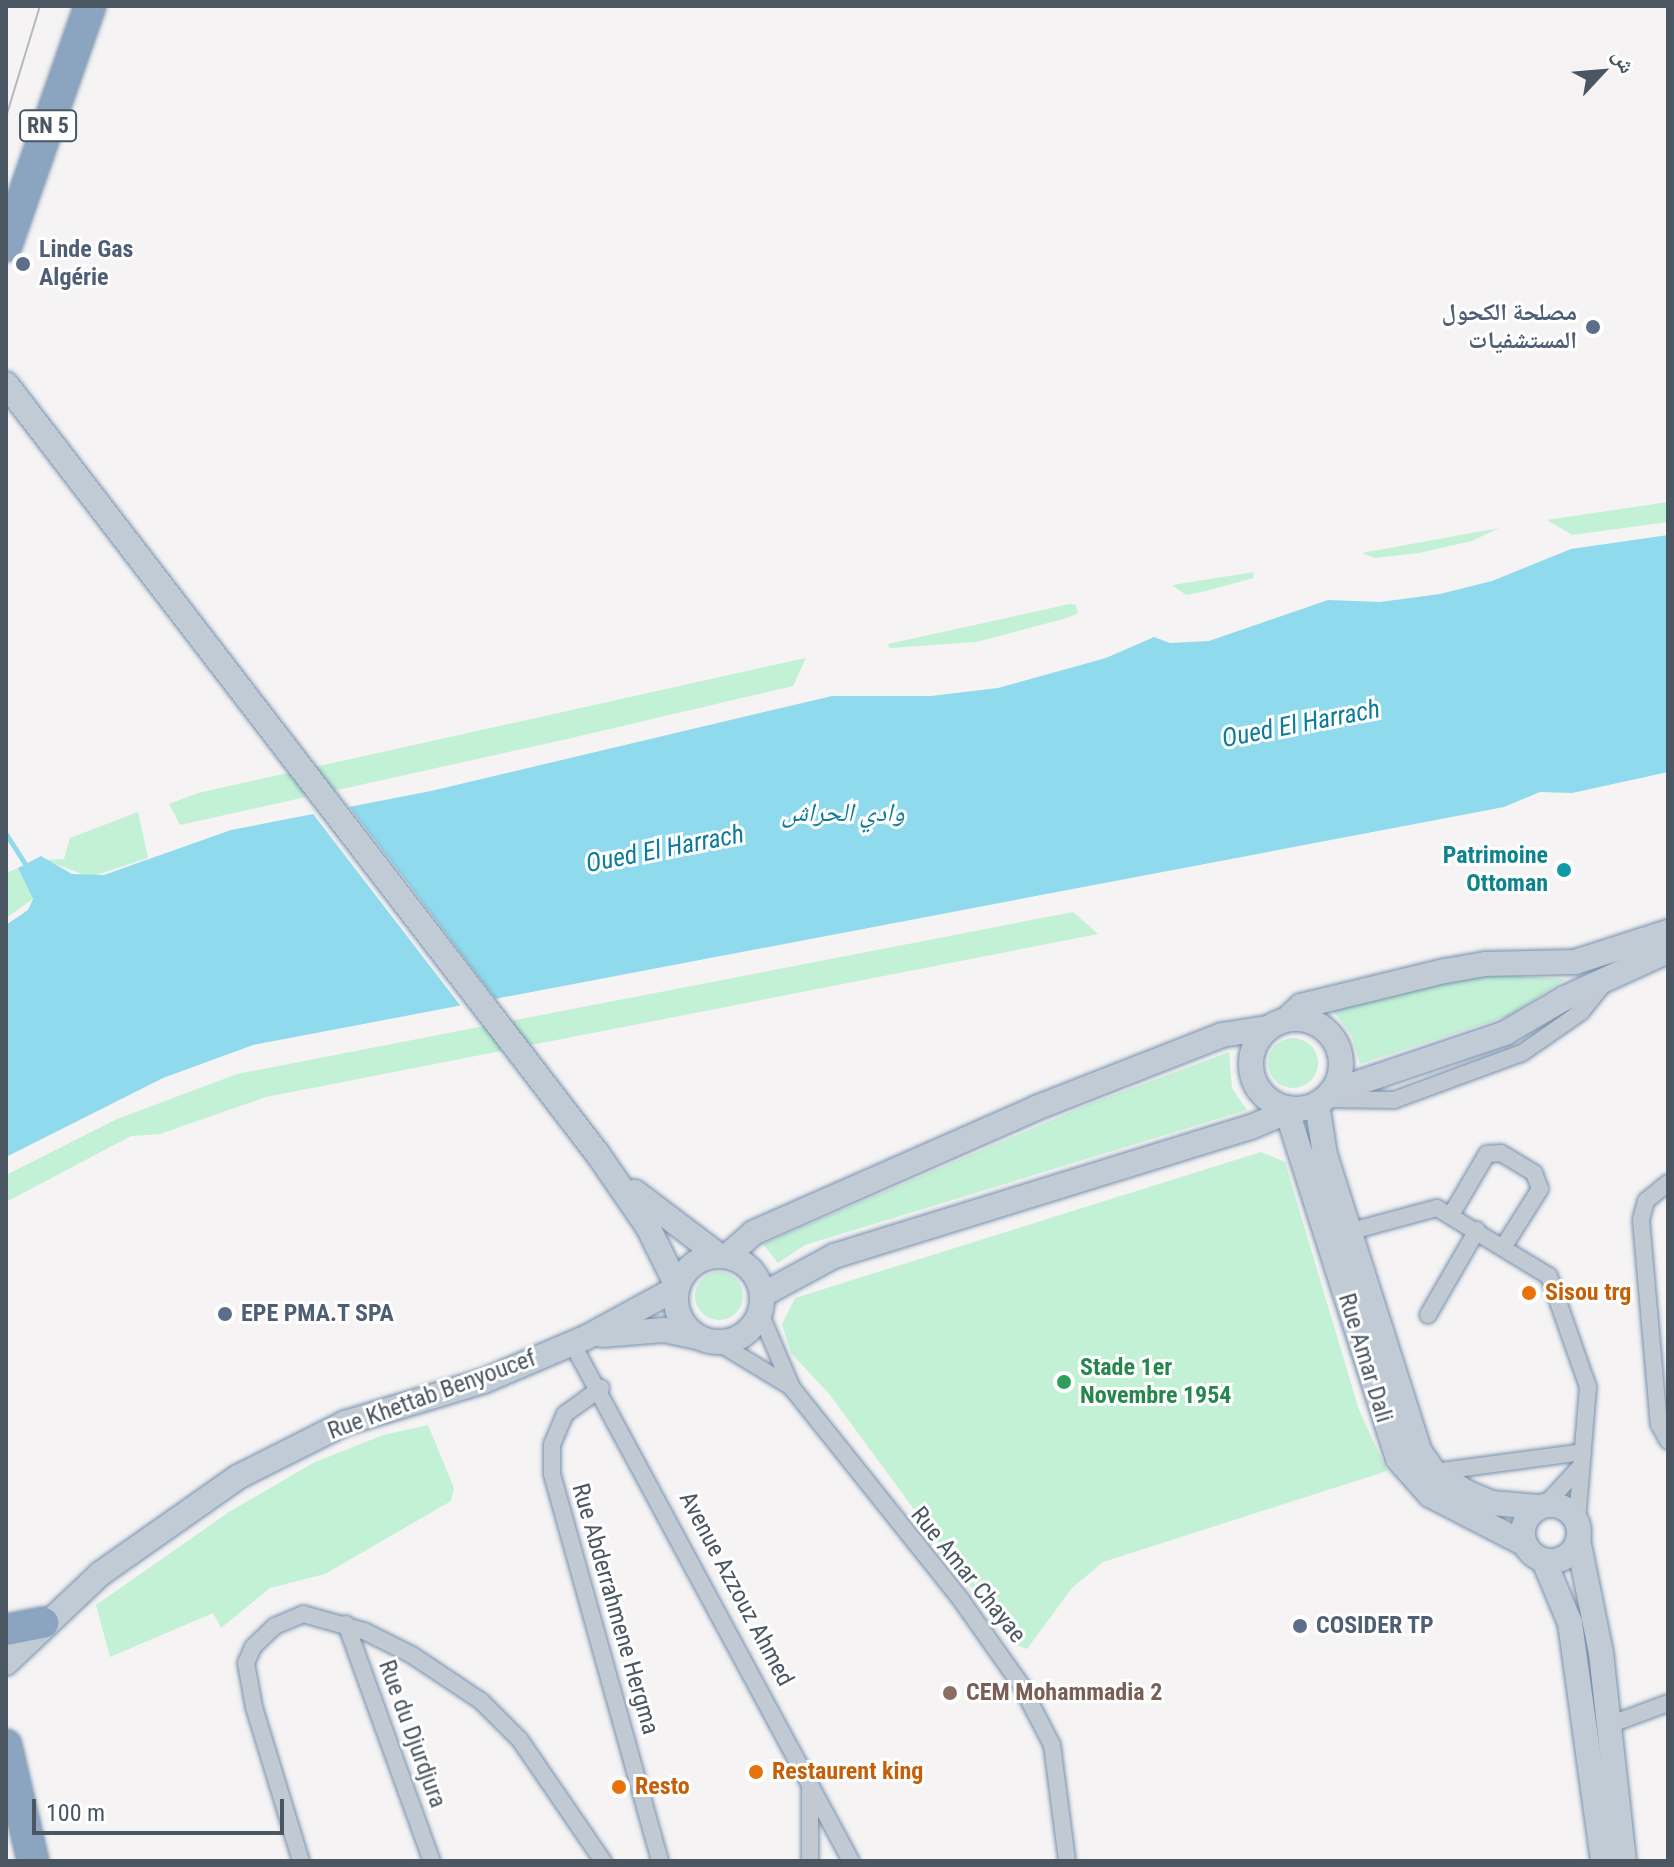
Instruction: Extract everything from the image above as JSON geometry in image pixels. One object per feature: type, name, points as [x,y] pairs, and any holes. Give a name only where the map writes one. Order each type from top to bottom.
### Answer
[{"type":"highway","name":"RN 5","points":[[6,196],[68,6]]},
{"type":"highway","name":"RN 5","points":[[6,246],[90,6]]},
{"type":"highway","points":[[6,1630],[43,1623]]},
{"type":"highway","points":[[6,1745],[33,1861]]},
{"type":"highway","points":[[6,1820],[16,1861]]},
{"type":"main road","points":[[6,384],[597,1153],[642,1218],[677,1287],[679,1316],[708,1340],[743,1335],[761,1304],[834,1256],[1251,1127],[1274,1117],[1284,1108],[1324,1099],[1505,1033],[1612,975],[1668,951]]},
{"type":"main road","points":[[1284,1108],[1264,1096],[1251,1067],[1255,1045],[1301,1006],[1485,964],[1575,962],[1668,932]]},
{"type":"main road","points":[[677,1287],[693,1264],[723,1256],[753,1233],[1036,1108],[1222,1035],[1277,1024],[1316,1024],[1337,1045],[1340,1074],[1324,1099]]},
{"type":"main road","name":"Rue Amar Dali","points":[[1324,1099],[1322,1146],[1409,1430],[1434,1472]]},
{"type":"main road","name":"Rue Amar Dali","points":[[1284,1108],[1398,1459],[1430,1495],[1525,1544]]},
{"type":"main road","points":[[597,1153],[645,1202],[723,1256],[751,1270],[761,1304]]},
{"type":"main road","name":"Rue Khettab Benyoucef","points":[[6,1663],[43,1623],[100,1574],[238,1477],[345,1423],[484,1381],[580,1340],[677,1287]]},
{"type":"main road","name":"Rue Khettab Benyoucef","points":[[580,1340],[654,1330],[708,1340]]},
{"type":"main road","points":[[1434,1472],[1492,1503],[1565,1508],[1578,1531],[1609,1725],[1624,1861]]},
{"type":"main road","points":[[1542,1505],[1523,1527],[1525,1544],[1544,1561],[1570,1623],[1603,1861]]},
{"type":"main road","points":[[1544,1561],[1562,1559],[1578,1531]]},
{"type":"main road","name":"Rue Khettab Benyoucef","points":[[6,1642],[43,1623]]},
{"type":"street","points":[[1451,1215],[1487,1154],[1501,1153],[1534,1173],[1540,1189],[1504,1246]]},
{"type":"street","points":[[1668,1183],[1646,1201],[1641,1220],[1659,1424],[1668,1441]]},
{"type":"street","points":[[1348,1232],[1421,1209],[1451,1215],[1540,1267],[1560,1300],[1588,1387],[1578,1531]]},
{"type":"street","points":[[1428,1315],[1477,1230]]},
{"type":"street","name":"Rue Amar Chayae","points":[[761,1304],[792,1388],[961,1600],[1021,1685],[1052,1745],[1067,1861]]},
{"type":"street","name":"Avenue Azzouz Ahmed","points":[[580,1340],[601,1388],[810,1778],[851,1861]]},
{"type":"street","name":"Rue Amar Chayae","points":[[708,1340],[792,1388]]},
{"type":"street","name":"Rue Abderrahmene Hergma","points":[[601,1388],[565,1414],[552,1444],[552,1474],[660,1861]]},
{"type":"street","points":[[1434,1472],[1582,1459]]},
{"type":"street","points":[[1542,1505],[1582,1459]]},
{"type":"street","points":[[301,1861],[254,1707],[246,1663],[259,1640],[289,1619],[314,1615],[346,1624],[451,1679],[500,1717],[603,1861]]},
{"type":"street","name":"Rue du Djurdjura","points":[[346,1624],[432,1861]]},
{"type":"street","points":[[1609,1725],[1668,1703]]},
{"type":"street","points":[[810,1778],[810,1861]]},
{"type":"green space","points":[[1668,502],[1668,522],[1572,535],[1547,520]]},
{"type":"green space","points":[[1499,528],[1472,541],[1419,553],[1375,558],[1362,553]]},
{"type":"green space","points":[[1254,572],[1253,578],[1186,595],[1172,585]]},
{"type":"green space","points":[[1076,605],[1078,613],[976,642],[889,648],[888,644]]},
{"type":"green space","points":[[806,658],[793,686],[567,739],[180,825],[169,804],[198,793]]},
{"type":"green space","points":[[138,812],[148,858],[90,877],[45,860],[64,859],[70,838]]},
{"type":"green space","points":[[18,868],[33,899],[6,918],[6,873]]},
{"type":"green space","points":[[1073,912],[1098,934],[266,1097],[160,1134],[131,1136],[6,1202],[6,1175],[117,1119],[237,1074]]},
{"type":"green space","points":[[1483,974],[1566,979],[1508,1016],[1360,1064],[1352,1036],[1333,1011]]},
{"type":"green space","points":[[1293,1038],[1311,1045],[1318,1063],[1311,1081],[1293,1088],[1275,1081],[1268,1063],[1275,1045]]},
{"type":"green space","points":[[1229,1052],[1232,1088],[1247,1110],[805,1245],[778,1263],[763,1244],[1087,1105]]},
{"type":"green space","points":[[1261,1152],[1285,1162],[1359,1410],[1387,1471],[1103,1562],[1072,1588],[1027,1649],[1013,1644],[830,1395],[791,1353],[782,1324],[795,1298]]},
{"type":"green space","points":[[719,1272],[736,1279],[743,1296],[736,1313],[719,1320],[702,1313],[695,1296],[702,1279]]},
{"type":"green space","points":[[428,1425],[454,1488],[451,1501],[325,1574],[270,1588],[221,1628],[213,1613],[110,1657],[96,1605],[229,1512],[313,1463],[383,1435]]},
{"type":"water","name":"وادي الحراش","points":[[1668,535],[1668,772],[1572,793],[1540,792],[1504,807],[253,1045],[163,1078],[6,1157],[6,925],[28,910],[33,899],[18,868],[41,856],[72,874],[104,875],[231,830],[431,791],[832,696],[931,696],[998,688],[1106,658],[1154,637],[1170,643],[1209,641],[1328,600],[1380,602],[1440,594],[1492,581],[1571,549]]},
{"type":"pier","points":[[347,804],[498,1002],[463,1009],[310,810]]},
{"type":"waterway","points":[[6,834],[29,870]]},
{"type":"tram line","points":[[6,117],[40,6]]},
{"type":"place","name":"Linde Gas Algérie","points":[[23,264]]},
{"type":"place","name":"مصلحة الكحول المستشفيات","points":[[1593,327]]},
{"type":"place","name":"Patrimoine Ottoman","points":[[1564,870]]},
{"type":"place","name":"Sisou trg","points":[[1529,1293]]},
{"type":"place","name":"EPE PMA.T SPA","points":[[225,1314]]},
{"type":"place","name":"Stade 1er Novembre 1954","points":[[1064,1382]]},
{"type":"place","name":"COSIDER TP","points":[[1300,1626]]},
{"type":"place","name":"CEM Mohammadia 2","points":[[950,1693]]},
{"type":"place","name":"Restaurent king","points":[[756,1772]]},
{"type":"place","name":"Resto","points":[[619,1787]]},
{"type":"water label","name":"Oued El Harrach","points":[[1301,724]]},
{"type":"water label","name":"Oued El Harrach","points":[[665,849]]}]
